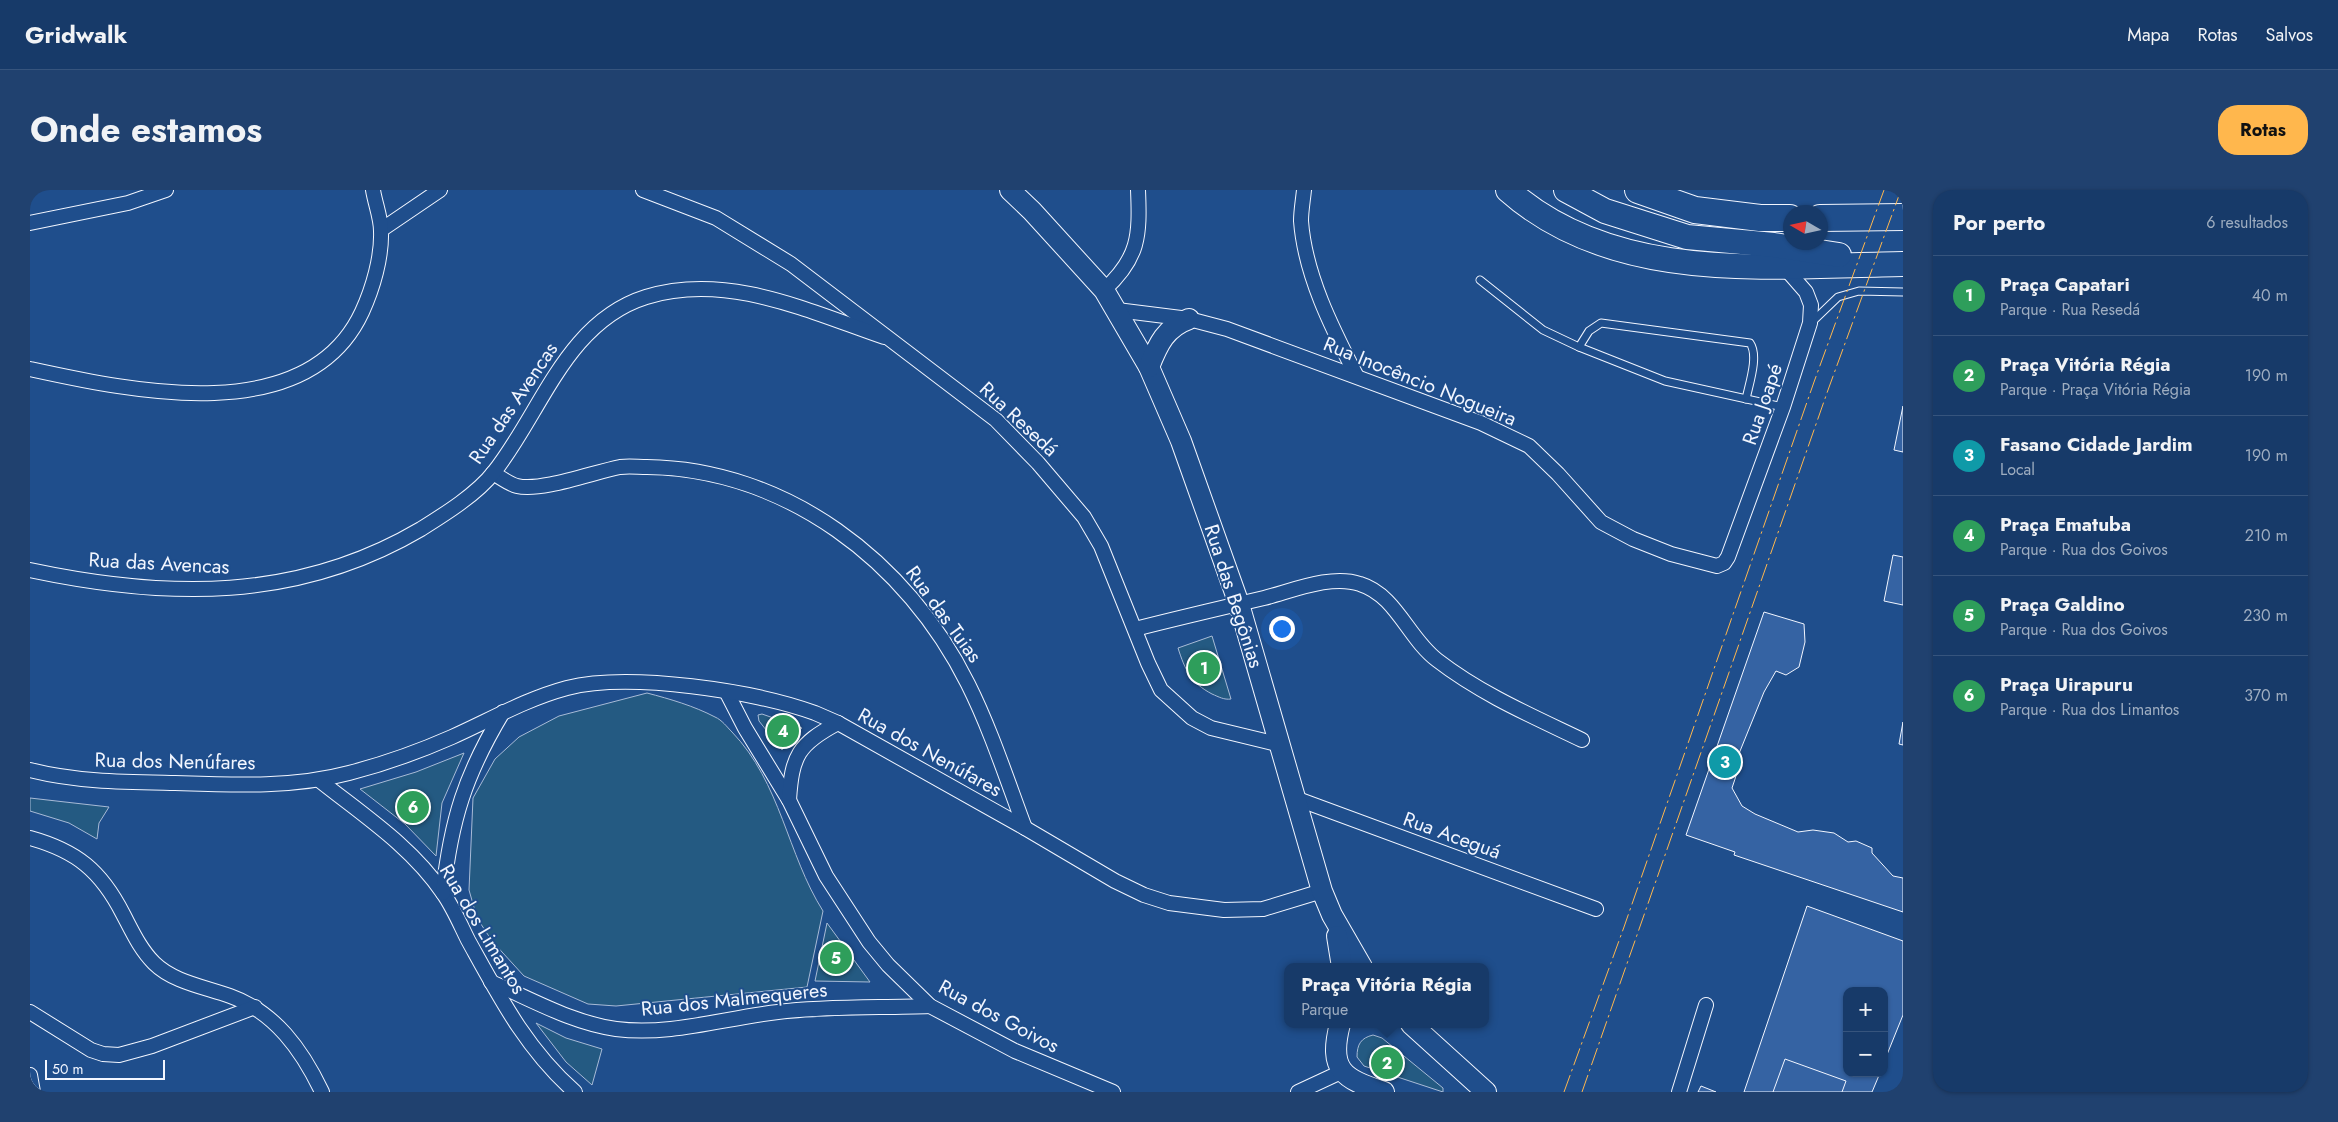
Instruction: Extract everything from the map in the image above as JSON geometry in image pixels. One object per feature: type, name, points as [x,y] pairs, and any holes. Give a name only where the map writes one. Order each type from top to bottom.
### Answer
[{"type":"highway","points":[[1508,190],[1526,206],[1572,234],[1613,248],[1664,259],[1743,267],[1785,268],[1898,265]]},
{"type":"highway","points":[[1566,190],[1605,211],[1687,237],[1774,245],[1898,265]]},
{"type":"highway","points":[[1638,190],[1695,210],[1760,218],[1783,218]]},
{"type":"highway","points":[[1828,218],[1903,217]]},
{"type":"main road","name":"Rua das Begônias","points":[[1010,190],[1032,210],[1104,290],[1149,367],[1181,441],[1239,604],[1322,891],[1332,915],[1360,963]]},
{"type":"main road","points":[[1149,367],[1157,347],[1175,324],[1190,319]]},
{"type":"main road","name":"Rua das Begônias","points":[[1332,915],[1341,963]]},
{"type":"main road","points":[[1339,1028],[1335,1050],[1341,1072],[1351,1080],[1384,1092]]},
{"type":"main road","points":[[1415,1028],[1486,1092]]},
{"type":"street","points":[[30,223],[141,194],[166,190]]},
{"type":"street","points":[[30,369],[128,387],[177,391],[248,391],[277,384],[321,363],[343,344],[356,325],[368,300],[377,266],[381,230],[373,190]]},
{"type":"street","points":[[381,230],[440,190]]},
{"type":"street","name":"Rua Resedá","points":[[643,190],[716,218],[791,264],[884,337],[948,382],[996,420],[1038,463],[1084,517],[1101,546],[1148,663],[1161,690],[1192,718],[1211,728],[1281,745]]},
{"type":"street","points":[[1104,290],[1122,274],[1137,238],[1139,218],[1138,190]]},
{"type":"street","points":[[1304,190],[1301,219],[1305,250],[1321,299],[1356,375]]},
{"type":"street","name":"Rua Joapé","points":[[1728,557],[1783,408],[1810,323],[1811,305],[1806,292],[1785,268]]},
{"type":"street","name":"Rua das Avencas","points":[[30,570],[125,586],[197,589],[252,586],[305,578],[353,563],[410,535],[447,513],[493,473],[581,340],[610,314],[645,298],[688,290],[720,290],[756,294],[884,337]]},
{"type":"street","name":"Rua Inocêncio Nogueira","points":[[1117,310],[1190,319],[1254,338],[1481,423],[1529,446],[1558,474],[1601,522],[1633,539],[1671,554],[1717,566],[1724,563],[1728,557]]},
{"type":"street","name":"Rua das Tuias","points":[[493,473],[517,486],[526,486],[545,485],[622,467],[668,467],[713,474],[766,491],[812,513],[855,542],[887,570],[915,601],[942,640],[968,683],[1025,828]]},
{"type":"street","points":[[1135,629],[1323,583],[1359,583],[1384,598],[1417,641],[1435,659],[1508,704],[1582,740]]},
{"type":"street","name":"Rua dos Nenúfares","points":[[30,770],[72,778],[139,782],[234,785],[319,780],[415,754],[503,712],[569,687],[608,682],[671,684],[790,704],[838,723],[1115,880],[1144,895],[1169,903],[1224,910],[1263,909],[1322,891]]},
{"type":"street","name":"Rua dos Goivos","points":[[727,693],[789,800],[826,876],[850,914],[888,965],[930,1006],[1015,1051],[1113,1092]]},
{"type":"street","points":[[443,894],[449,840],[456,810],[472,768],[503,712]]},
{"type":"street","points":[[789,800],[791,773],[800,748],[815,735],[838,723]]},
{"type":"street","name":"Rua dos Limantos","points":[[319,780],[397,841],[425,869],[443,894],[491,982],[530,1046],[575,1092]]},
{"type":"street","name":"Rua Aceguá","points":[[1294,798],[1596,909]]},
{"type":"street","points":[[30,838],[49,843],[78,857],[97,873],[113,894],[143,950],[154,964],[171,975],[199,987],[230,996],[255,1007],[295,1044],[322,1092]]},
{"type":"street","name":"Rua dos Malmequeres","points":[[491,982],[589,1023],[616,1029],[674,1029],[777,1012],[826,1008],[930,1006]]},
{"type":"street","points":[[1679,1092],[1706,1004]]},
{"type":"street","points":[[30,1012],[91,1050],[103,1054],[119,1054],[152,1046],[255,1007]]},
{"type":"street","points":[[1298,1092],[1341,1072]]},
{"type":"street","points":[[30,1075],[33,1092]]},
{"type":"lane","points":[[1480,280],[1543,330],[1579,347],[1665,381],[1783,408]]},
{"type":"lane","points":[[1810,323],[1838,297],[1859,291],[1903,292]]},
{"type":"lane","points":[[1579,347],[1589,331],[1601,322],[1743,340],[1750,343],[1754,348],[1746,399]]},
{"type":"shaded area","points":[[1212,636],[1231,699],[1217,696],[1199,685],[1186,669],[1178,648]]},
{"type":"shaded area","points":[[647,693],[690,706],[720,720],[749,752],[762,773],[800,866],[823,911],[807,987],[616,1006],[588,1004],[524,976],[492,941],[477,918],[469,890],[473,798],[495,759],[519,737],[559,716]]},
{"type":"shaded area","points":[[762,714],[802,728],[782,750],[759,721],[758,715]]},
{"type":"shaded area","points":[[464,753],[442,803],[436,856],[405,824],[360,789],[416,772]]},
{"type":"shaded area","points":[[30,798],[109,807],[99,823],[97,839],[69,823],[30,811]]},
{"type":"shaded area","points":[[827,923],[870,982],[815,981]]},
{"type":"shaded area","points":[[536,1023],[566,1038],[602,1049],[592,1085],[566,1062]]},
{"type":"shaded area","points":[[1373,1035],[1382,1038],[1443,1088],[1443,1092],[1364,1066],[1357,1057],[1360,1042]]},
{"type":"building","points":[[1903,406],[1903,452],[1894,450]]},
{"type":"building","points":[[1893,555],[1903,557],[1903,605],[1884,601]]},
{"type":"building","points":[[1764,612],[1804,624],[1805,642],[1799,667],[1786,675],[1776,671],[1764,692],[1738,756],[1739,767],[1732,788],[1742,806],[1755,814],[1798,832],[1813,830],[1834,833],[1848,842],[1856,841],[1872,848],[1872,853],[1893,876],[1903,878],[1903,912],[1734,855],[1735,852],[1686,835]]},
{"type":"building","points":[[1903,722],[1903,745],[1899,744]]},
{"type":"building","points":[[1807,906],[1903,941],[1903,1015],[1888,1052],[1888,987],[1843,987],[1843,1077],[1878,1077],[1872,1092],[1744,1092]]},
{"type":"building","points":[[1785,1059],[1846,1081],[1842,1092],[1773,1092]]},
{"type":"building","points":[[1901,1085],[1903,1086],[1903,1092],[1898,1092]]},
{"type":"building","points":[[1701,1086],[1716,1092],[1698,1092]]},
{"type":"power","points":[[1564,1092],[1624,927],[1814,382],[1884,190]]},
{"type":"power","points":[[1582,1092],[1828,390],[1901,190]]},
{"type":"place","name":"Praça Capatari","points":[[1204,668]]},
{"type":"place","name":"Praça Ematuba","points":[[783,731]]},
{"type":"place","name":"Fasano Cidade Jardim","points":[[1725,762]]},
{"type":"place","name":"Praça Uirapuru","points":[[413,807]]},
{"type":"place","name":"Praça Galdino","points":[[836,958]]},
{"type":"place","name":"Praça Vitória Régia","points":[[1387,1063]]}]
